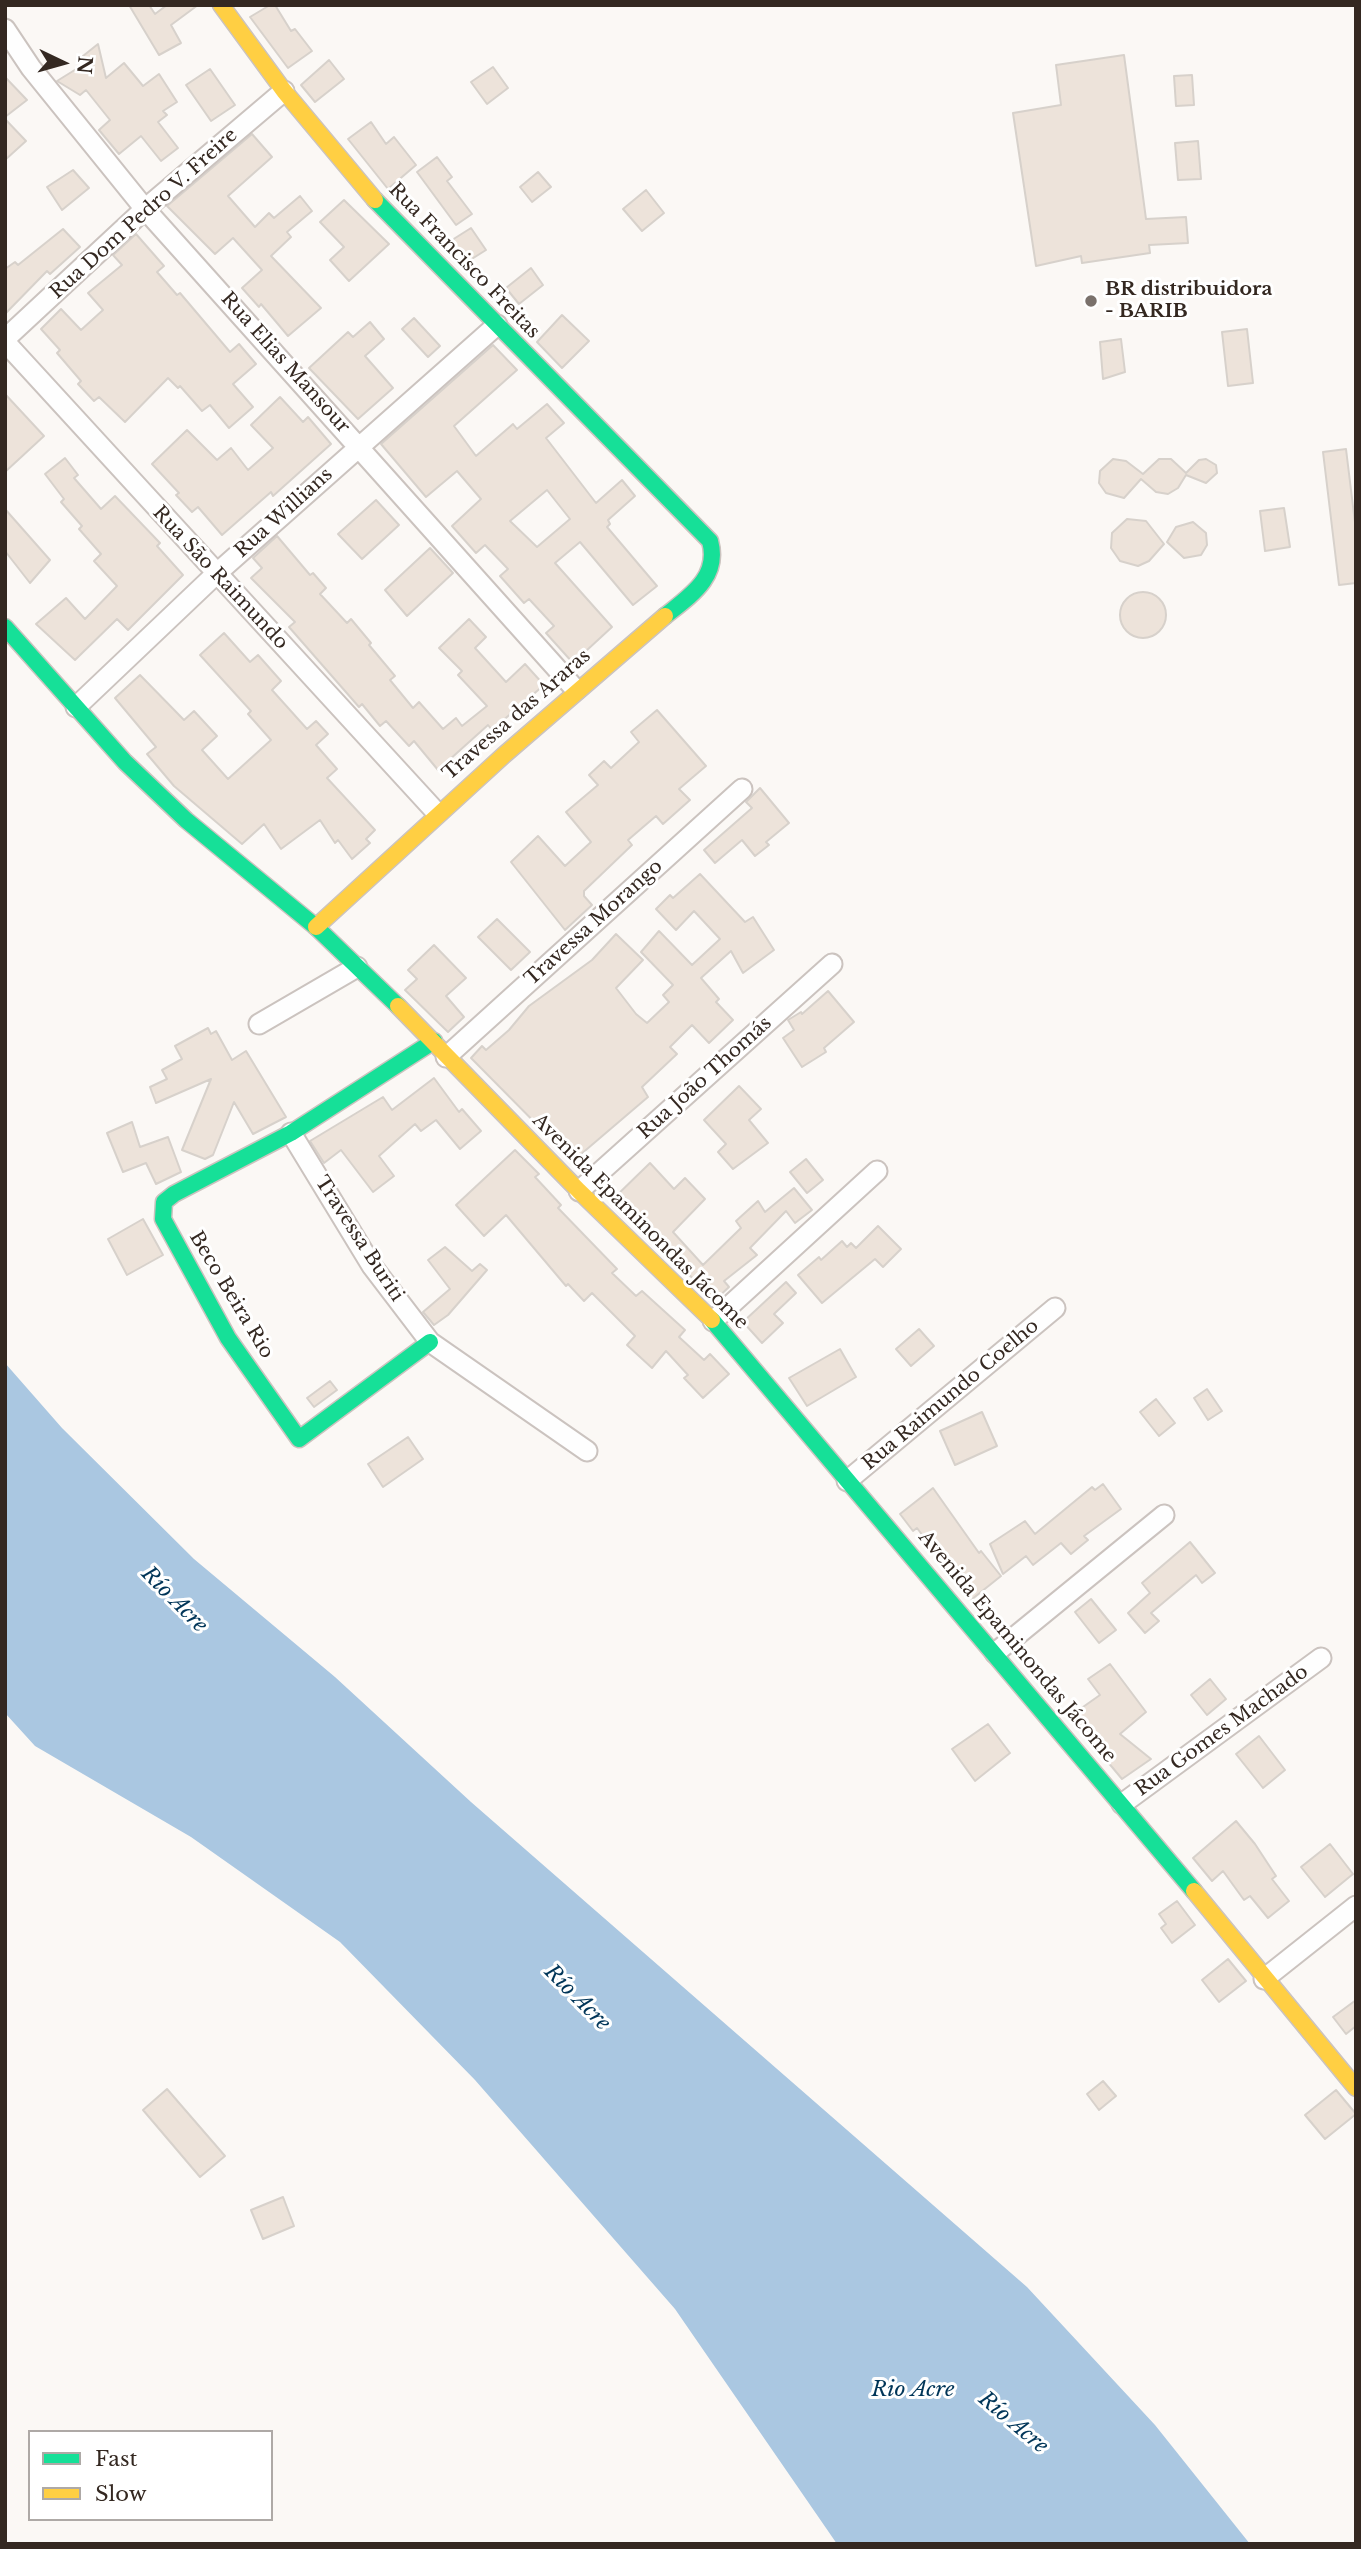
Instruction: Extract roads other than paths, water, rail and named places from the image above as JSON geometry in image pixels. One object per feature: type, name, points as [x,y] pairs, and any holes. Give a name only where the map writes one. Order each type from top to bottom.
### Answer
[{"type":"street","name":"Rua Francisco Freitas","points":[[220,5],[284,91],[393,221],[697,529]]},
{"type":"street","name":"Rua Elias Mansour","points":[[5,29],[31,68],[145,209],[360,445],[576,690]]},
{"type":"street","name":"Rua Dom Pedro V. Freire","points":[[5,340],[145,209],[284,91]]},
{"type":"street","name":"Rua Willians","points":[[76,707],[216,574],[497,324]]},
{"type":"street","name":"Rua São Raimundo","points":[[5,340],[437,813]]},
{"type":"street","name":"Travessa das Araras","points":[[316,927],[437,813],[576,690],[698,589],[712,569],[714,554],[710,541],[697,529]]},
{"type":"street","name":"Avenida Epaminondas Jácome","points":[[5,627],[125,762],[187,820],[316,927],[579,1192],[713,1321],[1122,1804],[1356,2088]]},
{"type":"street","name":"Travessa Morango","points":[[164,1202],[174,1194],[291,1133],[440,1049],[742,789]]},
{"type":"street","name":"Rua João Thomás","points":[[579,1192],[832,964]]},
{"type":"street","points":[[259,1024],[358,967]]},
{"type":"street","name":"Travessa Buriti","points":[[291,1133],[372,1266],[430,1342],[587,1451]]},
{"type":"street","points":[[713,1321],[877,1171]]},
{"type":"street","name":"Beco Beira Rio","points":[[164,1202],[163,1219],[228,1338],[299,1439],[430,1342]]},
{"type":"street","name":"Rua Raimundo Coelho","points":[[848,1481],[1055,1308]]},
{"type":"street","points":[[995,1653],[1164,1515]]},
{"type":"street","name":"Rua Gomes Machado","points":[[1122,1804],[1321,1658]]},
{"type":"street","points":[[1264,1979],[1356,1906]]},
{"type":"water","name":"Rio Acre","points":[[5,1363],[62,1428],[194,1559],[335,1677],[471,1802],[1027,2287],[1155,2425],[1250,2544],[837,2544],[675,2309],[475,2080],[340,1942],[191,1837],[35,1746],[5,1713]]},
{"type":"place","name":"BR distribuidora - BARIB","points":[[1091,301]]},
{"type":"water label","name":"Río Acre","points":[[174,1600]]},
{"type":"water label","name":"Río Acre","points":[[577,1998]]},
{"type":"water label","name":"Río Acre","points":[[1013,2423]]}]
